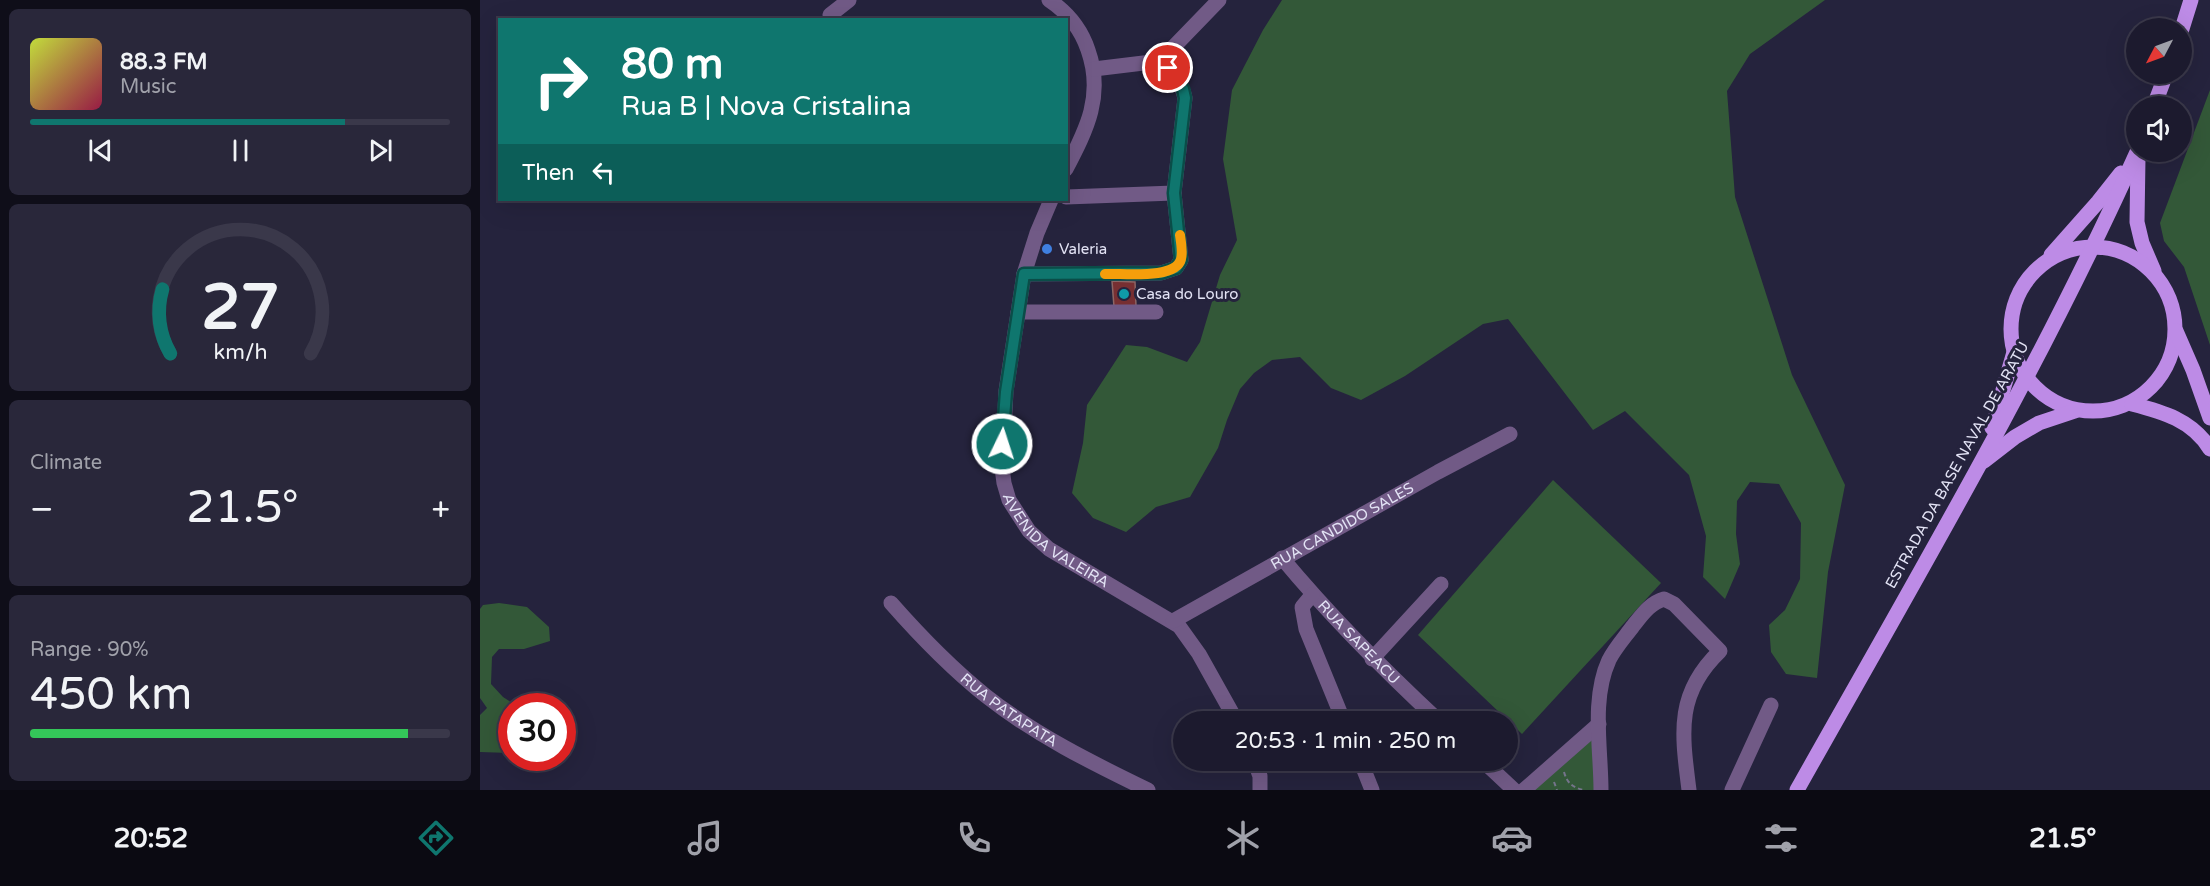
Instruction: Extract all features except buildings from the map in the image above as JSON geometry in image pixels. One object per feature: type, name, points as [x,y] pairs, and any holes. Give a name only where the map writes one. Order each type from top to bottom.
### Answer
[{"type":"main road","points":[[2185,18],[2191,0]]},
{"type":"main road","points":[[2075,411],[2044,395],[2027,376],[2014,352],[2010,327],[2014,307],[2026,281],[2098,202],[2129,162]]},
{"type":"main road","name":"ESTRADA DA BASE NAVAL DE ARATU","points":[[1797,790],[2027,376],[2095,244],[2132,162]]},
{"type":"main road","points":[[1979,465],[2015,437],[2039,423],[2075,411],[2099,412],[2132,404],[2143,396],[2163,373],[2170,360],[2175,331],[2172,306],[2142,243],[2137,222],[2137,162]]},
{"type":"main road","points":[[2045,262],[2074,248],[2095,244],[2139,261],[2156,275]]},
{"type":"main road","points":[[2175,331],[2193,370],[2210,418]]},
{"type":"main road","points":[[1979,465],[2014,352]]},
{"type":"main road","points":[[2132,404],[2157,410],[2193,427],[2210,449]]},
{"type":"street","points":[[830,15],[849,0]]},
{"type":"street","points":[[1049,0],[1068,18]]},
{"type":"street","points":[[1094,69],[1160,61],[1219,0]]},
{"type":"street","points":[[1068,18],[1081,31],[1096,80],[1092,111],[1083,138],[1068,165]]},
{"type":"street","points":[[1024,274],[1161,273],[1176,268],[1181,260],[1174,193],[1185,98],[1183,89],[1177,80],[1160,61]]},
{"type":"street","points":[[1068,197],[1174,193]]},
{"type":"street","name":"AVENIDA VALEIRA","points":[[1051,201],[1037,233],[1024,274],[1006,392],[1002,444],[1004,483],[1009,500],[1029,531],[1049,549],[1173,621],[1192,642],[1232,711]]},
{"type":"street","points":[[1018,312],[1156,312]]},
{"type":"street","name":"RUA CANDIDO SALES","points":[[1173,621],[1282,558],[1510,434]]},
{"type":"street","name":"RUA SAPEACU","points":[[1282,558],[1312,595],[1372,659],[1428,711]]},
{"type":"street","points":[[1372,659],[1441,584]]},
{"type":"street","points":[[1312,595],[1302,607],[1306,629],[1340,711]]},
{"type":"street","points":[[1601,790],[1599,724],[1601,687],[1609,660],[1646,610],[1659,600],[1668,599],[1720,651],[1691,689],[1685,705],[1683,742],[1689,790]]},
{"type":"street","name":"RUA PATAPATA","points":[[891,603],[924,640],[987,697],[1062,745],[1148,790]]},
{"type":"street","points":[[1732,790],[1771,705]]},
{"type":"street","points":[[1524,790],[1599,724]]},
{"type":"street","points":[[1258,771],[1260,790]]},
{"type":"street","points":[[1364,771],[1372,790]]},
{"type":"street","points":[[1494,771],[1514,790]]},
{"type":"path","points":[[1564,769],[1570,784],[1584,790]]},
{"type":"green space","points":[[1282,0],[1825,0],[1750,54],[1727,91],[1735,197],[1792,375],[1845,485],[1828,572],[1817,678],[1786,674],[1771,652],[1769,625],[1785,610],[1800,579],[1801,523],[1779,484],[1750,482],[1737,501],[1736,534],[1740,564],[1725,599],[1703,577],[1706,536],[1689,475],[1625,411],[1593,430],[1508,319],[1483,324],[1405,376],[1361,400],[1331,388],[1300,357],[1272,360],[1254,373],[1240,389],[1218,448],[1190,497],[1156,507],[1126,532],[1093,518],[1072,493],[1083,443],[1087,405],[1126,345],[1147,347],[1187,362],[1200,342],[1220,275],[1237,240],[1223,159],[1232,90],[1263,30]]},
{"type":"green space","points":[[2210,90],[2210,345],[2184,267],[2164,241],[2160,223],[2183,162],[2192,162],[2192,138]]},
{"type":"green space","points":[[1553,480],[1661,583],[1522,734],[1518,730],[1518,711],[1498,711],[1418,635]]},
{"type":"green space","points":[[499,603],[527,607],[549,627],[550,641],[524,649],[499,649],[492,657],[491,684],[499,693],[498,753],[480,752],[480,715],[487,708],[480,698],[480,609],[483,605]]},
{"type":"green space","points":[[1597,730],[1599,790],[1527,790]]},
{"type":"slow traffic","points":[[1105,274],[1161,273],[1176,268],[1182,254],[1180,235]]},
{"type":"place","name":"Valeria","points":[[1047,249]]},
{"type":"place","name":"Casa do Louro","points":[[1124,294]]},
{"type":"route","points":[[1002,444],[1006,392],[1024,274],[1161,273],[1170,271],[1179,265],[1182,254],[1174,193],[1185,98],[1183,89],[1168,68]]}]
